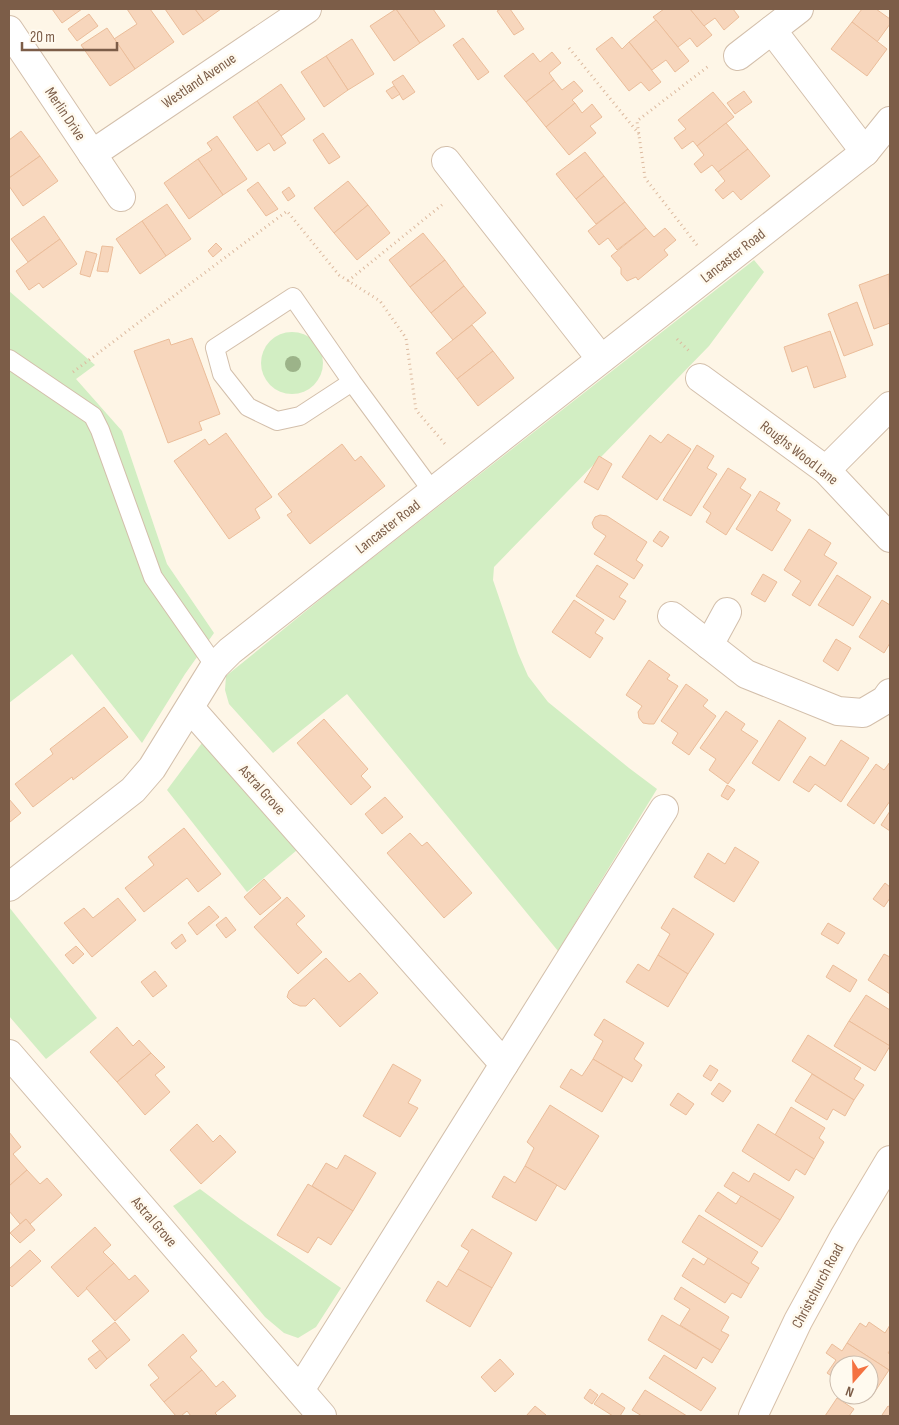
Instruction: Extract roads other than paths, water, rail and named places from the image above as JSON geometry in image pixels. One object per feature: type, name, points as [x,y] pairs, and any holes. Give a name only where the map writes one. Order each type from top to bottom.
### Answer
[{"type":"street","name":"Westland Avenue","points":[[92,154],[307,9]]},
{"type":"street","points":[[738,56],[799,9]]},
{"type":"street","name":"Merlin Drive","points":[[9,30],[120,197]]},
{"type":"street","points":[[772,30],[865,152]]},
{"type":"street","name":"Lancaster Road","points":[[190,708],[215,666],[230,651],[865,152],[890,121]]},
{"type":"street","points":[[446,161],[601,359]]},
{"type":"street","name":"Roughs Wood Lane","points":[[700,378],[826,470],[890,538]]},
{"type":"street","points":[[826,470],[890,406]]},
{"type":"street","points":[[709,645],[728,612]]},
{"type":"street","points":[[672,616],[746,674],[838,711],[864,713],[885,700],[890,693]]},
{"type":"street","points":[[9,887],[133,790],[152,768],[190,708]]},
{"type":"street","name":"Astral Grove","points":[[190,708],[504,1064]]},
{"type":"street","points":[[300,1390],[664,809]]},
{"type":"street","name":"Astral Grove","points":[[9,1054],[322,1416]]},
{"type":"street","name":"Christchurch Road","points":[[753,1416],[798,1321],[844,1237],[890,1160]]},
{"type":"lane","points":[[352,382],[300,416],[277,421],[248,407],[222,374],[215,348],[293,297],[352,382],[433,492]]},
{"type":"lane","points":[[9,359],[93,416],[100,430],[154,578],[215,666]]}]
